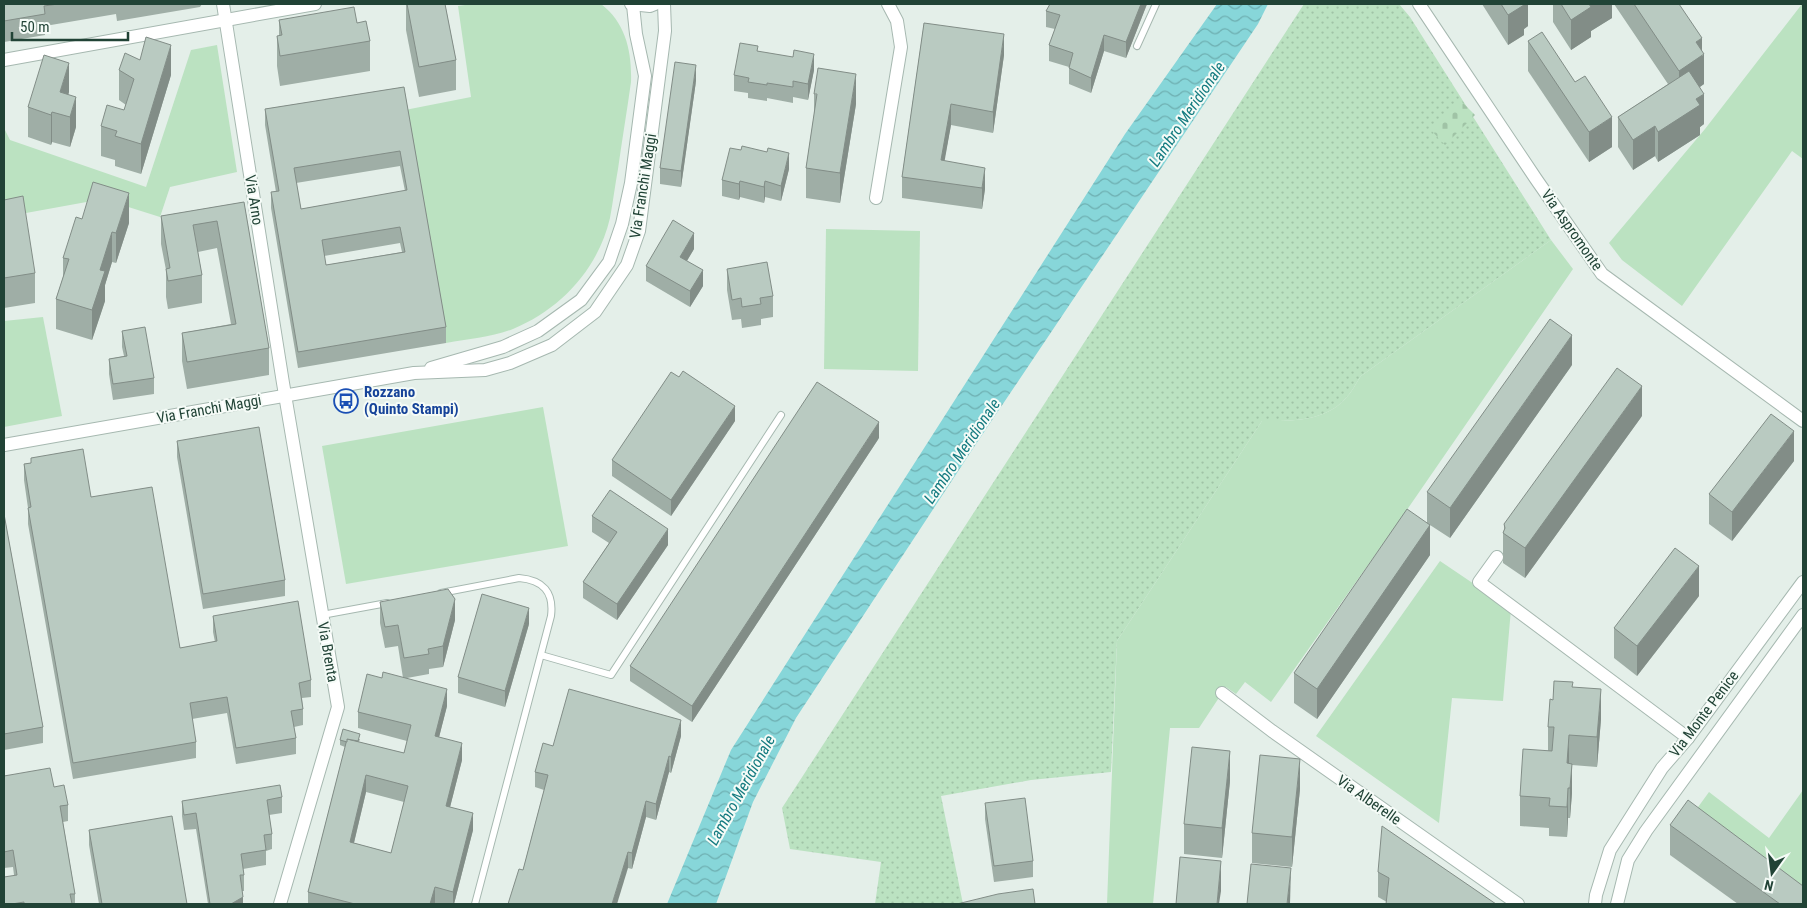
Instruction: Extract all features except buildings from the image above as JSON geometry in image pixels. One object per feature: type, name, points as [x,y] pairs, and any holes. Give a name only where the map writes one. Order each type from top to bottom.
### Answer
[{"type":"street","name":"Via Arno","points":[[223,4],[285,395]]},
{"type":"street","points":[[4,60],[315,4]]},
{"type":"street","points":[[632,4],[650,6],[655,4]]},
{"type":"street","name":"Via Franchi Maggi","points":[[4,445],[414,373],[503,347],[538,332],[581,300],[609,262],[622,224],[631,183],[645,76],[632,4]]},
{"type":"street","name":"Via Franchi Maggi","points":[[414,373],[485,370],[510,363],[552,345],[595,312],[627,265],[639,231],[665,31],[664,4]]},
{"type":"street","points":[[876,198],[901,47],[897,21],[888,4]]},
{"type":"street","name":"Via Aspromonte","points":[[1419,4],[1602,274],[1803,420]]},
{"type":"street","name":"Via Brenta","points":[[280,904],[338,707],[285,395]]},
{"type":"street","points":[[1497,557],[1479,582],[1688,738]]},
{"type":"street","name":"Via Monte Penice","points":[[1595,904],[1610,850],[1662,768],[1688,738],[1803,582]]},
{"type":"street","name":"Via Monte Penice","points":[[1617,904],[1628,860],[1646,831],[1803,616]]},
{"type":"street","name":"Via Alberelle","points":[[1222,694],[1518,904]]},
{"type":"lane","points":[[1137,46],[1156,4]]},
{"type":"lane","points":[[541,655],[611,675],[781,415]]},
{"type":"lane","points":[[432,594],[519,578],[532,579],[549,594],[552,605],[541,655],[475,904]]},
{"type":"lane","points":[[322,615],[394,602]]},
{"type":"green space","points":[[472,4],[601,4],[616,20],[626,39],[629,49],[631,82],[610,218],[597,254],[587,270],[562,299],[530,321],[497,334],[446,343],[405,110],[471,97],[458,6]]},
{"type":"green space","points":[[1304,4],[1399,4],[1410,17],[1551,240],[1361,376],[1348,396],[1338,406],[1328,412],[1307,419],[1262,421],[1117,641],[1111,772],[1031,780],[941,796],[963,904],[875,904],[881,862],[790,849],[782,808]]},
{"type":"green space","points":[[1802,4],[1803,159],[1792,151],[1682,306],[1622,260],[1609,243],[1705,129]]},
{"type":"green space","points":[[217,45],[237,172],[170,187],[160,217],[103,199],[4,217],[4,128],[10,140],[146,187],[191,50]]},
{"type":"green space","points":[[1461,101],[1475,115],[1445,145],[1431,130]]},
{"type":"green space","points":[[826,229],[920,231],[918,371],[824,369]]},
{"type":"green space","points":[[1551,240],[1573,269],[1402,517],[1271,702],[1245,682],[1236,694],[1226,687],[1199,728],[1170,728],[1153,904],[1107,904],[1117,641],[1262,421],[1284,421],[1318,416],[1338,406],[1348,396],[1361,376]]},
{"type":"green space","points":[[43,317],[62,416],[4,427],[4,321]]},
{"type":"green space","points":[[543,407],[568,546],[346,584],[322,446]]},
{"type":"green space","points":[[1440,561],[1511,609],[1503,701],[1452,698],[1439,823],[1316,736]]},
{"type":"green space","points":[[1803,790],[1803,896],[1693,814],[1709,792],[1769,838]]},
{"type":"water","name":"Lambro Meridionale","points":[[1217,4],[1268,4],[1258,24],[974,447],[796,718],[753,802],[716,904],[667,904],[731,750],[1125,134]]},
{"type":"place","name":"Rozzano (Quinto Stampi)","points":[[346,401]]}]
